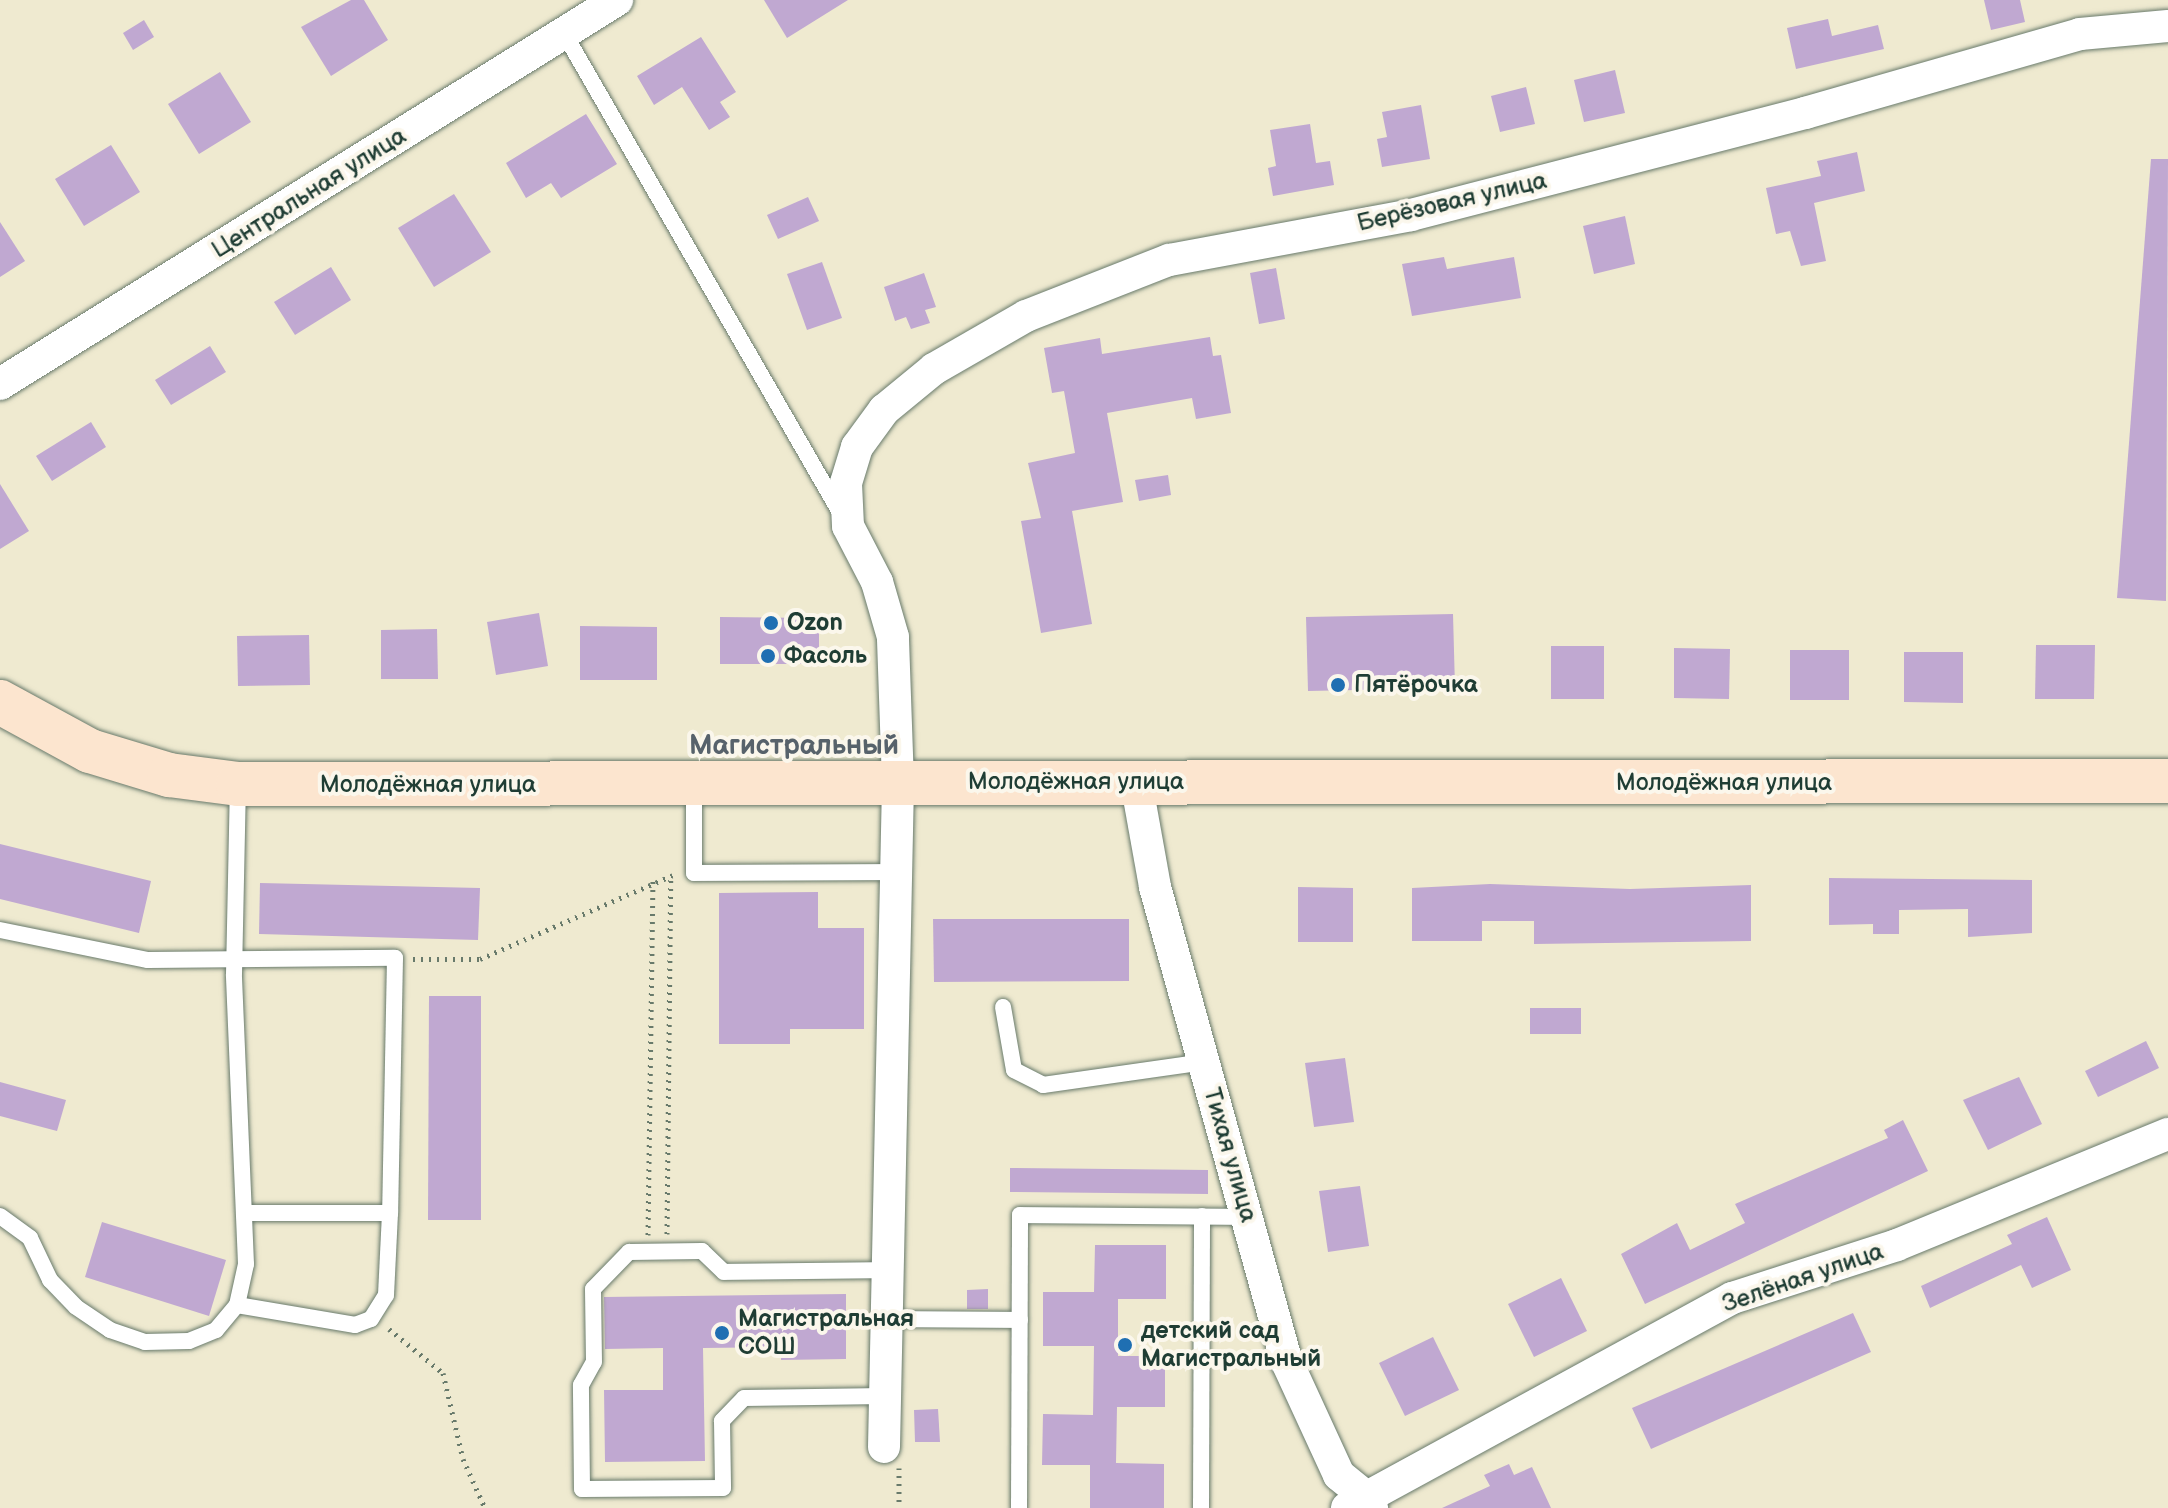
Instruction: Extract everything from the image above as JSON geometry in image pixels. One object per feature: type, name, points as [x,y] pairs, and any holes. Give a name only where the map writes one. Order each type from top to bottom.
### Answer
[{"type":"street","name":"Центральная улица","points":[[0,384],[617,0]]},
{"type":"street","name":"Берёзовая улица","points":[[848,526],[846,483],[857,447],[884,410],[914,385],[1026,316],[1169,260],[1411,215],[1805,113],[2080,34],[2168,26]]},
{"type":"street","points":[[848,526],[877,582],[893,637],[898,783],[884,1447]]},
{"type":"street","name":"Молодёжная улица","points":[[0,702],[90,751],[169,775],[238,784],[2168,781]]},
{"type":"street","name":"Тихая улица","points":[[1136,781],[1155,887],[1287,1362],[1318,1436],[1339,1475],[1362,1505]]},
{"type":"street","name":"Зелёная улица","points":[[1362,1505],[1732,1298],[1897,1245],[2168,1134]]},
{"type":"lane","points":[[564,33],[848,526]]},
{"type":"lane","points":[[0,1216],[30,1238],[50,1280],[76,1307],[110,1330],[145,1342],[189,1341],[216,1330],[237,1305],[246,1264],[234,957],[238,784]]},
{"type":"lane","points":[[694,785],[694,873],[896,872]]},
{"type":"lane","points":[[0,930],[148,960],[395,958],[386,1295],[371,1319],[355,1325],[237,1305]]},
{"type":"lane","points":[[1003,1007],[1014,1070],[1043,1085],[1204,1062]]},
{"type":"lane","points":[[245,1213],[390,1213]]},
{"type":"lane","points":[[1019,1508],[1020,1215],[1247,1217]]},
{"type":"lane","points":[[1201,1508],[1202,1216]]},
{"type":"lane","points":[[885,1396],[744,1398],[722,1421],[723,1488],[582,1489],[581,1385],[594,1362],[593,1289],[629,1252],[702,1251],[724,1272],[888,1270]]},
{"type":"lane","points":[[887,1319],[1020,1320]]},
{"type":"path","points":[[395,958],[480,959],[653,881],[671,875],[694,873]]},
{"type":"path","points":[[666,1252],[671,875]]},
{"type":"path","points":[[648,1252],[653,881]]},
{"type":"path","points":[[371,1319],[406,1338],[443,1373],[463,1459],[485,1508]]},
{"type":"building","points":[[351,0],[364,0],[388,40],[331,76],[301,27]]},
{"type":"building","points":[[764,0],[848,0],[787,38]]},
{"type":"building","points":[[1984,0],[2020,0],[2025,22],[1991,30]]},
{"type":"building","points":[[1828,19],[1832,36],[1878,25],[1884,49],[1796,69],[1787,28]]},
{"type":"building","points":[[144,20],[154,37],[133,50],[123,33]]},
{"type":"building","points":[[701,37],[736,92],[720,102],[730,117],[709,130],[682,87],[654,105],[637,76]]},
{"type":"building","points":[[1615,70],[1625,113],[1584,122],[1574,80]]},
{"type":"building","points":[[220,72],[251,122],[199,154],[168,104]]},
{"type":"building","points":[[1526,87],[1535,124],[1500,132],[1491,96]]},
{"type":"building","points":[[1421,105],[1430,159],[1382,167],[1377,139],[1387,137],[1382,112]]},
{"type":"building","points":[[586,114],[617,164],[561,198],[551,183],[526,198],[506,163]]},
{"type":"building","points":[[1310,124],[1316,163],[1330,161],[1334,185],[1273,196],[1268,168],[1276,166],[1270,130]]},
{"type":"building","points":[[111,145],[140,192],[84,226],[55,179]]},
{"type":"building","points":[[1857,152],[1865,191],[1814,203],[1826,261],[1801,266],[1790,231],[1776,234],[1766,188],[1821,176],[1817,161]]},
{"type":"building","points":[[2151,159],[2168,159],[2166,601],[2117,598]]},
{"type":"building","points":[[454,194],[491,252],[434,287],[398,228]]},
{"type":"building","points":[[808,197],[819,221],[778,239],[767,215]]},
{"type":"building","points":[[1625,216],[1635,264],[1594,274],[1583,226]]},
{"type":"building","points":[[0,222],[25,261],[0,277]]},
{"type":"building","points":[[1444,257],[1447,269],[1514,257],[1521,298],[1412,316],[1402,264]]},
{"type":"building","points":[[822,262],[842,318],[807,330],[787,274]]},
{"type":"building","points":[[331,267],[351,300],[295,335],[274,302]]},
{"type":"building","points":[[1276,268],[1285,319],[1259,324],[1250,273]]},
{"type":"building","points":[[924,273],[936,307],[925,310],[930,323],[911,329],[906,317],[895,321],[884,287]]},
{"type":"building","points":[[1210,337],[1213,356],[1221,355],[1231,413],[1196,419],[1192,398],[1107,413],[1123,502],[1072,511],[1092,624],[1041,633],[1021,521],[1041,518],[1028,463],[1075,453],[1064,391],[1052,393],[1044,348],[1100,338],[1102,354]]},
{"type":"building","points":[[210,346],[226,372],[171,405],[155,380]]},
{"type":"building","points":[[91,422],[106,447],[52,481],[36,456]]},
{"type":"building","points":[[1168,475],[1171,495],[1139,501],[1135,480]]},
{"type":"building","points":[[0,484],[29,531],[0,549]]},
{"type":"building","points":[[539,613],[548,666],[496,675],[487,622]]},
{"type":"building","points":[[1453,614],[1455,688],[1308,691],[1306,617]]},
{"type":"building","points":[[720,617],[819,618],[819,664],[720,664]]},
{"type":"building","points":[[580,626],[657,627],[657,680],[580,680]]},
{"type":"building","points":[[437,629],[438,679],[381,679],[381,630]]},
{"type":"building","points":[[309,635],[310,685],[238,686],[237,636]]},
{"type":"building","points":[[2036,645],[2095,645],[2094,699],[2035,699]]},
{"type":"building","points":[[1551,646],[1604,646],[1604,699],[1551,699]]},
{"type":"building","points":[[1674,648],[1730,649],[1729,699],[1674,698]]},
{"type":"building","points":[[1790,650],[1849,650],[1849,700],[1790,700]]},
{"type":"building","points":[[1904,652],[1963,652],[1963,703],[1904,702]]},
{"type":"building","points":[[0,844],[151,881],[139,933],[0,899]]},
{"type":"building","points":[[1829,878],[2032,880],[2032,933],[1968,937],[1968,909],[1899,910],[1899,934],[1873,934],[1873,924],[1829,925]]},
{"type":"building","points":[[260,883],[480,888],[478,940],[259,934]]},
{"type":"building","points":[[1490,884],[1630,889],[1751,885],[1751,941],[1534,944],[1534,921],[1482,921],[1482,941],[1412,941],[1412,888]]},
{"type":"building","points":[[1298,887],[1353,888],[1353,942],[1298,942]]},
{"type":"building","points":[[818,892],[818,928],[864,928],[864,1029],[790,1029],[790,1044],[719,1044],[719,893]]},
{"type":"building","points":[[933,919],[1129,919],[1129,981],[934,982]]},
{"type":"building","points":[[429,996],[481,996],[481,1220],[428,1220]]},
{"type":"building","points":[[1530,1008],[1581,1008],[1581,1034],[1530,1034]]},
{"type":"building","points":[[2146,1041],[2159,1068],[2098,1097],[2085,1071]]},
{"type":"building","points":[[1345,1058],[1354,1122],[1314,1127],[1305,1063]]},
{"type":"building","points":[[2019,1077],[2042,1124],[1988,1150],[1963,1100]]},
{"type":"building","points":[[0,1082],[66,1100],[57,1131],[0,1116]]},
{"type":"building","points":[[1903,1120],[1928,1171],[1645,1304],[1621,1254],[1677,1223],[1690,1250],[1745,1223],[1735,1204],[1888,1138],[1884,1130]]},
{"type":"building","points":[[1010,1168],[1208,1170],[1208,1194],[1010,1192]]},
{"type":"building","points":[[1360,1186],[1369,1246],[1328,1252],[1319,1191]]},
{"type":"building","points":[[2047,1217],[2071,1270],[2032,1288],[2021,1265],[1930,1308],[1921,1286],[2012,1244],[2007,1235]]},
{"type":"building","points":[[102,1222],[226,1260],[209,1316],[85,1277]]},
{"type":"building","points":[[1095,1245],[1166,1245],[1166,1299],[1118,1299],[1118,1356],[1165,1356],[1165,1407],[1117,1407],[1116,1463],[1164,1464],[1164,1508],[1090,1508],[1090,1465],[1042,1465],[1043,1414],[1093,1415],[1094,1346],[1043,1346],[1043,1292],[1094,1292]]},
{"type":"building","points":[[1561,1278],[1587,1331],[1534,1357],[1508,1304]]},
{"type":"building","points":[[988,1289],[988,1309],[967,1309],[967,1290]]},
{"type":"building","points":[[846,1294],[846,1359],[781,1360],[781,1347],[703,1348],[705,1461],[605,1462],[604,1390],[663,1390],[663,1348],[605,1349],[604,1297]]},
{"type":"building","points":[[1853,1313],[1871,1352],[1651,1449],[1632,1408]]},
{"type":"building","points":[[1433,1337],[1459,1390],[1405,1416],[1379,1363]]},
{"type":"building","points":[[938,1409],[940,1442],[915,1442],[914,1410]]},
{"type":"building","points":[[1509,1464],[1514,1475],[1532,1467],[1551,1508],[1442,1508],[1490,1486],[1484,1475]]},
{"type":"place","name":"Ozon","points":[[771,623]]},
{"type":"place","name":"Фасоль","points":[[768,656]]},
{"type":"place","name":"Пятёрочка","points":[[1338,685]]},
{"type":"place","name":"Магистральная СОШ","points":[[722,1333]]},
{"type":"place","name":"детский сад Магистральный","points":[[1125,1345]]},
{"type":"district","name":"Магистральный","points":[[794,746]]}]
